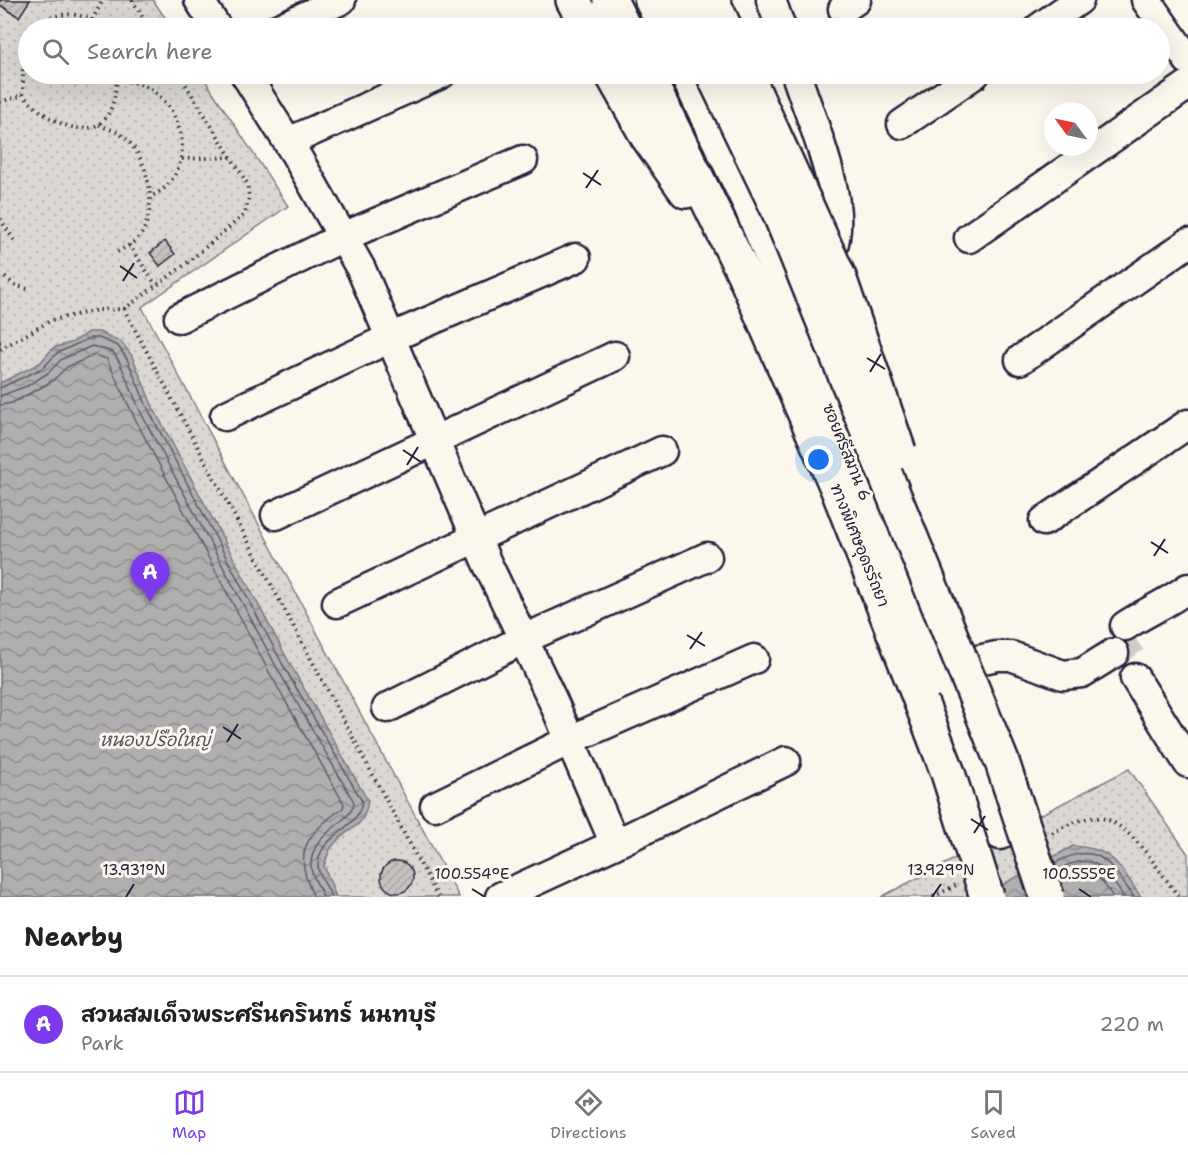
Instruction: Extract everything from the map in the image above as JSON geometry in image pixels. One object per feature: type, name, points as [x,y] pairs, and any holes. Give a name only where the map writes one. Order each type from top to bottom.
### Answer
[{"type":"highway","points":[[573,0],[583,18]]},
{"type":"highway","points":[[610,0],[619,18]]},
{"type":"highway","points":[[677,0],[686,18]]},
{"type":"highway","points":[[712,0],[720,18]]},
{"type":"highway","points":[[618,84],[647,136],[744,274]]},
{"type":"highway","name":"ทางพิเศษอุดรรัถยา","points":[[651,84],[744,274],[867,561],[948,773],[974,889]]},
{"type":"highway","points":[[718,84],[777,207],[1002,762]]},
{"type":"highway","points":[[751,84],[839,277],[957,616],[1047,897]]},
{"type":"street","points":[[199,0],[211,18]]},
{"type":"street","points":[[301,18],[341,0]]},
{"type":"street","points":[[649,0],[657,18]]},
{"type":"street","points":[[771,0],[777,18]]},
{"type":"street","points":[[1053,18],[1079,0]]},
{"type":"street","points":[[1146,0],[1159,18]]},
{"type":"street","points":[[1170,34],[1188,60]]},
{"type":"street","points":[[251,84],[288,142],[361,269],[476,537],[570,740],[615,844]]},
{"type":"street","points":[[288,142],[418,84]]},
{"type":"street","name":"ซอยศรีสมาน 6","points":[[689,84],[749,208],[782,287],[1000,835]]},
{"type":"street","points":[[782,287],[818,270],[832,252],[836,226],[834,200],[828,173],[799,84]]},
{"type":"street","points":[[902,124],[960,84]]},
{"type":"street","points":[[969,238],[1188,85]]},
{"type":"street","points":[[179,318],[343,237],[523,160]]},
{"type":"street","points":[[1020,360],[1188,243]]},
{"type":"street","points":[[225,417],[390,338],[576,258]]},
{"type":"street","points":[[276,515],[615,356]]},
{"type":"street","points":[[1044,521],[1188,424]]},
{"type":"street","points":[[337,603],[662,451]]},
{"type":"street","points":[[387,708],[524,639],[707,557]]},
{"type":"street","points":[[930,662],[1011,656],[1063,675],[1082,673],[1112,645],[1156,620],[1166,605],[1188,588]]},
{"type":"street","points":[[435,806],[570,740],[754,659]]},
{"type":"street","points":[[1135,678],[1188,763]]},
{"type":"street","points":[[500,897],[786,761]]},
{"type":"path","points":[[93,18],[103,0]]},
{"type":"path","points":[[132,0],[144,18]]},
{"type":"path","points":[[51,18],[56,15],[77,14],[87,18]]},
{"type":"path","points":[[23,84],[23,95],[30,104],[58,121],[86,129],[99,125],[110,110],[116,84]]},
{"type":"path","points":[[134,84],[148,88],[171,109],[183,136],[182,159],[164,190],[150,197]]},
{"type":"path","points":[[0,349],[52,320],[98,310],[124,309],[245,214],[249,197],[247,183],[184,84]]},
{"type":"path","points":[[0,102],[23,95]]},
{"type":"path","points":[[99,125],[124,136],[148,176],[150,197],[148,218],[141,235],[116,253]]},
{"type":"path","points":[[182,159],[231,157]]},
{"type":"path","points":[[0,219],[15,240]]},
{"type":"path","points":[[129,245],[156,285]]},
{"type":"path","points":[[0,274],[17,286],[31,290]]},
{"type":"path","points":[[124,309],[438,897]]},
{"type":"path","points":[[1050,834],[1084,820],[1102,818],[1121,828],[1136,842],[1179,897]]},
{"type":"path","points":[[933,897],[974,889]]},
{"type":"shaded area","name":"หนองปรือใหญ่","points":[[0,0],[153,0],[165,18],[18,18],[18,84],[208,84],[288,206],[142,307],[459,897],[0,897]]},
{"type":"shaded area","points":[[1129,769],[1188,854],[1188,897],[881,897]]},
{"type":"water","name":"หนองปรือใหญ่","points":[[89,332],[99,332],[121,341],[132,356],[153,407],[289,662],[368,801],[363,818],[337,841],[326,859],[324,866],[336,897],[0,897],[0,383],[40,363],[53,348],[73,342]]},
{"type":"water","points":[[1073,846],[1087,847],[1107,855],[1121,868],[1141,897],[980,897]]},
{"type":"building","points":[[0,0],[30,0],[19,17],[0,5]]},
{"type":"building","points":[[165,241],[175,254],[160,266],[150,253]]},
{"type":"building","points":[[397,861],[408,866],[413,877],[408,888],[397,893],[386,888],[381,877],[386,866]]},
{"type":"tunnel","points":[[1114,653],[1135,638]]},
{"type":"place","name":"สวนสมเด็จพระศรีนครินทร์ นนทบุรี","points":[[150,602]]}]
